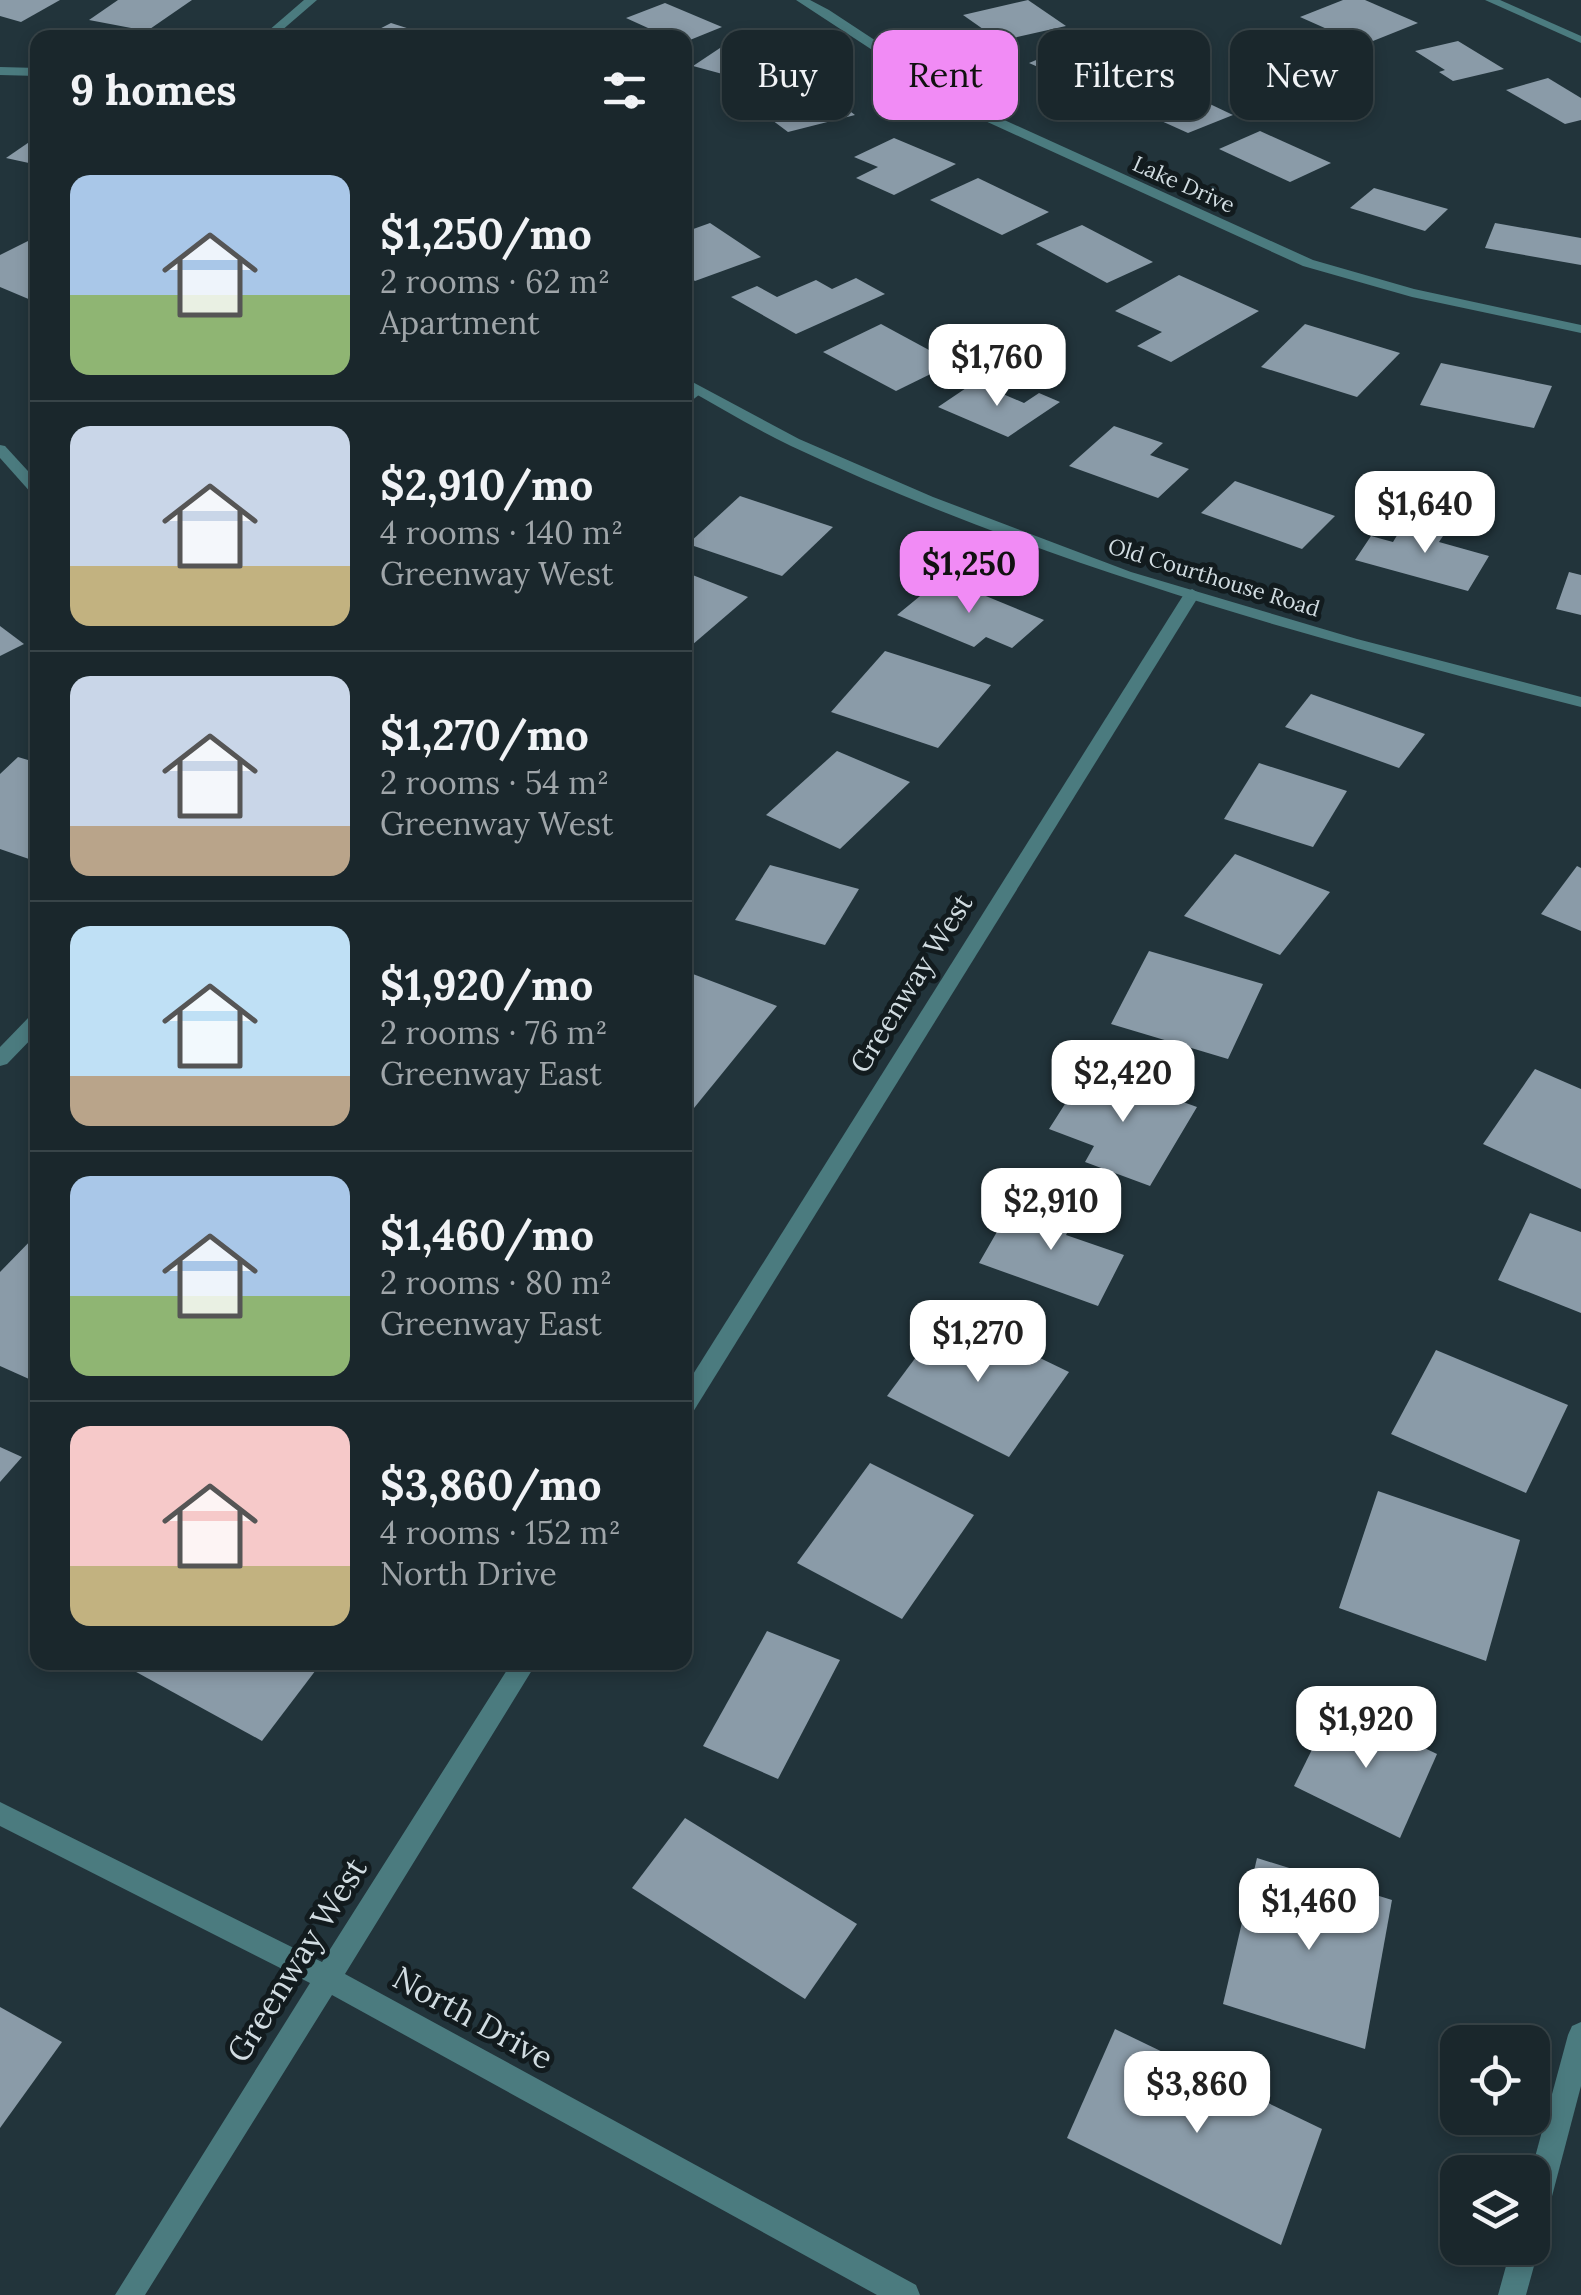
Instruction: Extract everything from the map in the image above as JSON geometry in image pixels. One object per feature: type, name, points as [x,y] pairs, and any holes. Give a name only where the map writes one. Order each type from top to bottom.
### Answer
[{"type":"street","points":[[275,30],[311,0]]},
{"type":"street","name":"Lake Drive","points":[[802,0],[838,19],[927,83],[974,111],[1308,263],[1412,293],[1581,330]]},
{"type":"street","points":[[1490,0],[1581,40]]},
{"type":"street","points":[[0,71],[30,72]]},
{"type":"street","name":"Old Courthouse Road","points":[[692,392],[928,500],[1125,575],[1351,642],[1581,702]]},
{"type":"street","points":[[0,449],[30,483]]},
{"type":"street","name":"Greenway West","points":[[692,1395],[1192,594]]},
{"type":"street","points":[[0,1059],[30,1028]]},
{"type":"street","name":"Greenway West","points":[[129,2295],[519,1670]]},
{"type":"street","name":"North Drive","points":[[0,1812],[327,1978],[906,2295]]},
{"type":"street","points":[[1549,2155],[1581,2034]]},
{"type":"street","points":[[1512,2295],[1520,2265]]},
{"type":"building","points":[[0,0],[60,0],[21,22],[0,16]]},
{"type":"building","points":[[118,0],[192,0],[148,30],[89,20]]},
{"type":"building","points":[[1028,0],[1066,26],[1018,37],[1018,30],[984,30],[963,15]]},
{"type":"building","points":[[1343,0],[1365,0],[1418,23],[1373,41],[1373,30],[1329,30],[1300,17]]},
{"type":"building","points":[[665,3],[722,27],[692,39],[692,30],[652,30],[626,18]]},
{"type":"building","points":[[391,23],[413,30],[377,30]]},
{"type":"building","points":[[1458,41],[1504,69],[1453,81],[1439,72],[1445,70],[1415,51]]},
{"type":"building","points":[[722,47],[722,74],[693,66]]},
{"type":"building","points":[[1548,78],[1581,98],[1581,120],[1565,124],[1506,90]]},
{"type":"building","points":[[1210,104],[1230,114],[1230,116],[1188,133],[1159,120],[1210,120]]},
{"type":"building","points":[[772,120],[835,120],[788,132]]},
{"type":"building","points":[[1260,131],[1331,163],[1290,182],[1219,149]]},
{"type":"building","points":[[894,138],[956,164],[894,195],[856,178],[878,167],[854,157]]},
{"type":"building","points":[[30,142],[30,163],[6,158]]},
{"type":"building","points":[[978,178],[1049,212],[1002,235],[930,200]]},
{"type":"building","points":[[1374,188],[1448,209],[1425,231],[1350,208]]},
{"type":"building","points":[[710,223],[761,257],[695,281],[692,229]]},
{"type":"building","points":[[1495,223],[1581,238],[1581,265],[1485,248]]},
{"type":"building","points":[[1082,225],[1153,262],[1107,283],[1036,244]]},
{"type":"building","points":[[30,242],[30,300],[0,287],[0,255]]},
{"type":"building","points":[[1179,275],[1259,311],[1171,362],[1137,346],[1162,332],[1115,311]]},
{"type":"building","points":[[856,278],[885,294],[796,334],[731,297],[757,286],[777,297],[816,280],[832,289]]},
{"type":"building","points":[[881,324],[953,363],[896,391],[823,352]]},
{"type":"building","points":[[1305,324],[1400,353],[1357,397],[1261,367]]},
{"type":"building","points":[[1441,363],[1552,386],[1534,428],[1420,405]]},
{"type":"building","points":[[975,382],[1024,403],[1039,393],[1060,402],[1008,437],[938,407]]},
{"type":"building","points":[[1114,426],[1163,443],[1150,455],[1189,469],[1158,498],[1069,466]]},
{"type":"building","points":[[1235,481],[1335,516],[1302,549],[1201,513]]},
{"type":"building","points":[[740,496],[833,527],[782,576],[692,545],[692,540]]},
{"type":"building","points":[[1407,519],[1447,530],[1439,542],[1489,556],[1468,591],[1355,560],[1371,536],[1393,542]]},
{"type":"building","points":[[1569,572],[1581,575],[1581,615],[1556,609]]},
{"type":"building","points":[[692,575],[748,597],[692,645]]},
{"type":"building","points":[[942,578],[1044,620],[1012,648],[986,637],[974,647],[897,615]]},
{"type":"building","points":[[0,626],[24,644],[0,656]]},
{"type":"building","points":[[885,651],[991,685],[938,748],[831,712]]},
{"type":"building","points":[[1311,694],[1425,734],[1399,768],[1285,727]]},
{"type":"building","points":[[837,751],[910,782],[840,849],[766,815]]},
{"type":"building","points":[[18,757],[30,761],[29,859],[0,849],[0,774]]},
{"type":"building","points":[[1259,763],[1347,791],[1313,847],[1224,819]]},
{"type":"building","points":[[1235,854],[1330,892],[1280,955],[1184,916]]},
{"type":"building","points":[[770,865],[859,889],[825,945],[735,920]]},
{"type":"building","points":[[1577,866],[1581,868],[1581,931],[1541,914]]},
{"type":"building","points":[[1149,951],[1263,984],[1228,1059],[1111,1024]]},
{"type":"building","points":[[692,974],[777,1006],[692,1107]]},
{"type":"building","points":[[1088,1068],[1197,1107],[1150,1186],[1085,1162],[1094,1146],[1049,1129]]},
{"type":"building","points":[[1535,1069],[1581,1089],[1581,1189],[1483,1144]]},
{"type":"building","points":[[1017,1197],[1075,1217],[1066,1235],[1124,1255],[1098,1306],[979,1263]]},
{"type":"building","points":[[1530,1213],[1581,1232],[1581,1313],[1498,1280]]},
{"type":"building","points":[[30,1241],[30,1379],[0,1366],[0,1272]]},
{"type":"building","points":[[948,1314],[1069,1372],[1009,1457],[887,1396]]},
{"type":"building","points":[[1436,1350],[1568,1405],[1526,1493],[1391,1434]]},
{"type":"building","points":[[0,1447],[22,1457],[0,1482]]},
{"type":"building","points":[[870,1463],[974,1515],[902,1619],[797,1563]]},
{"type":"building","points":[[1378,1491],[1520,1540],[1486,1661],[1339,1608]]},
{"type":"building","points":[[767,1631],[840,1660],[778,1779],[703,1746]]},
{"type":"building","points":[[133,1670],[316,1670],[262,1741]]},
{"type":"building","points":[[1334,1705],[1437,1754],[1400,1838],[1294,1786]]},
{"type":"building","points":[[685,1818],[857,1924],[805,1999],[632,1888]]},
{"type":"building","points":[[1257,1858],[1392,1900],[1365,2049],[1223,2004]]},
{"type":"building","points":[[0,2007],[62,2042],[0,2128]]},
{"type":"building","points":[[1115,2029],[1322,2129],[1281,2245],[1067,2138]]}]
